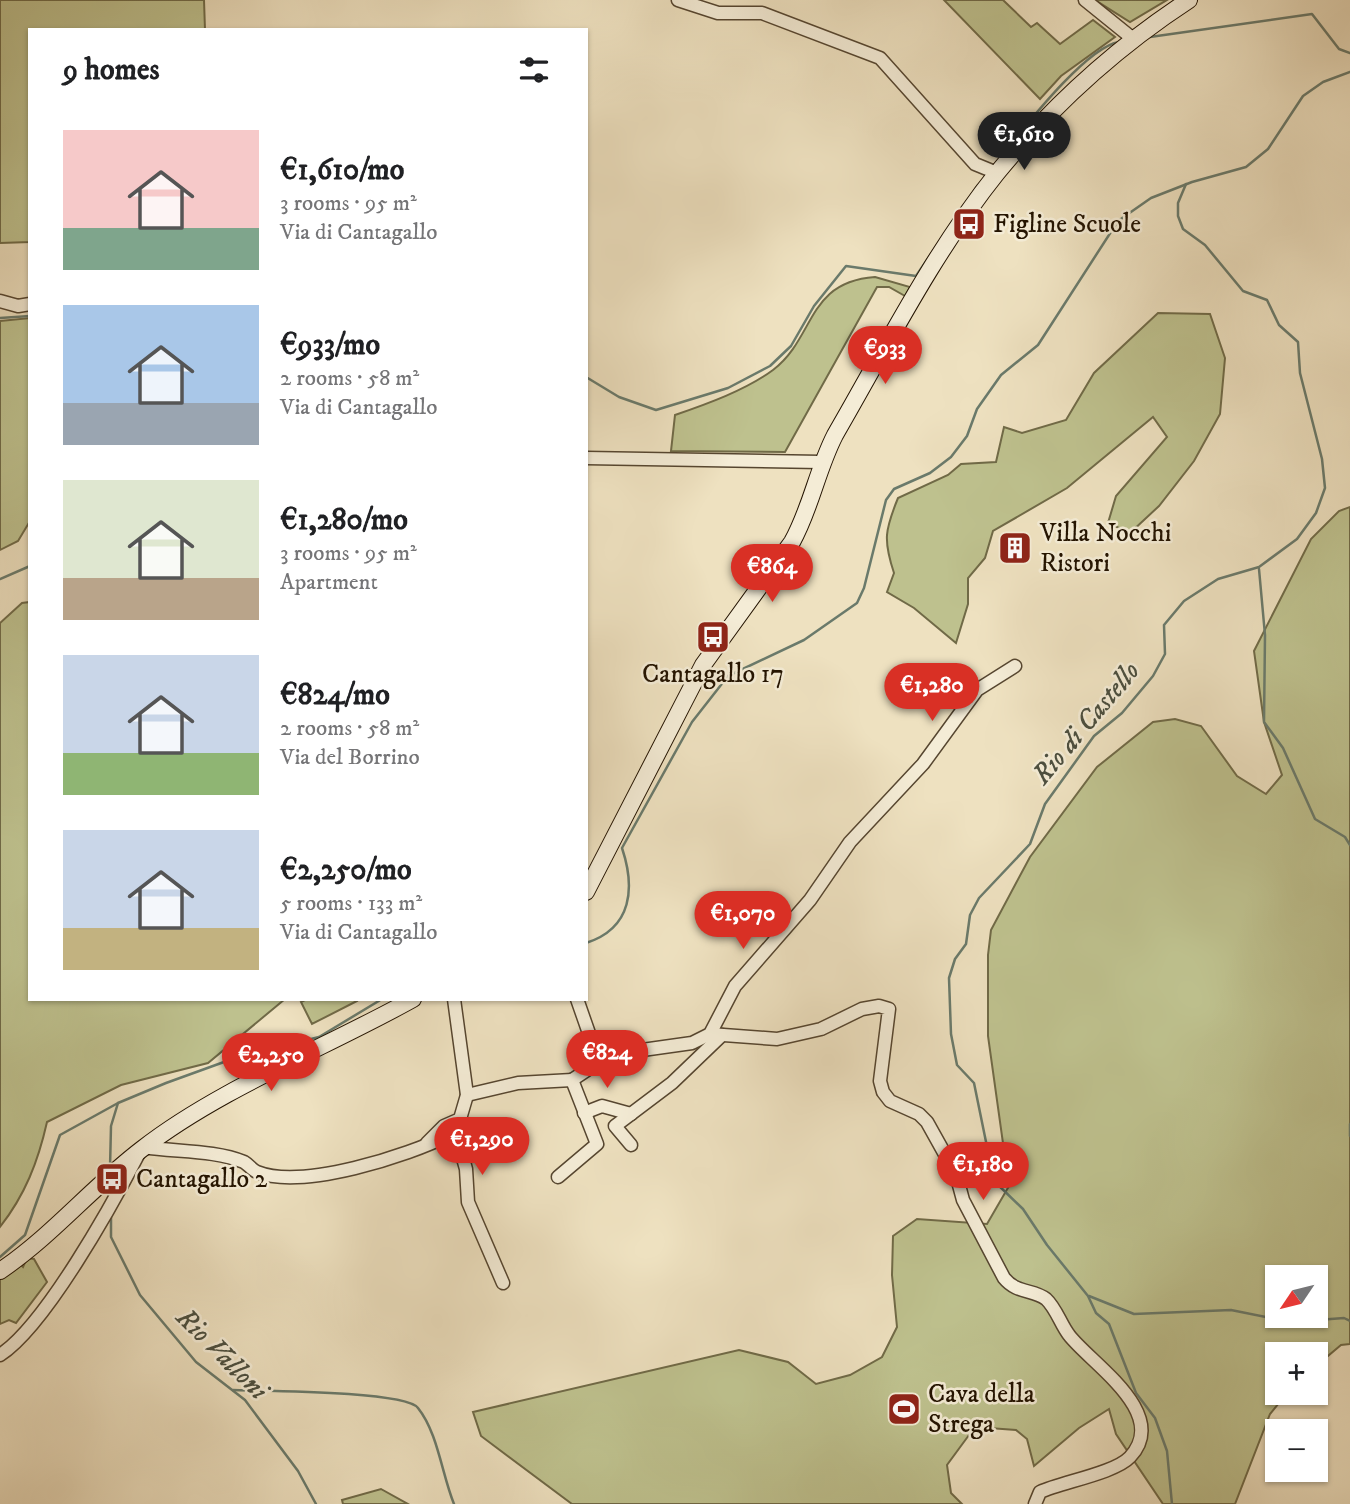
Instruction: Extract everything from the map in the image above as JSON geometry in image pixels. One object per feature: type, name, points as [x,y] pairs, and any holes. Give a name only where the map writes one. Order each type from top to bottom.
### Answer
[{"type":"street","points":[[678,0],[718,13],[762,13],[880,58],[975,164],[992,171]]},
{"type":"street","points":[[1085,0],[1129,43]]},
{"type":"street","points":[[588,886],[703,665],[792,542],[804,520],[821,461],[917,294],[992,171],[1071,91],[1129,43],[1189,0]]},
{"type":"street","points":[[0,301],[18,306],[28,304]]},
{"type":"street","points":[[588,458],[821,461]]},
{"type":"street","points":[[591,1126],[615,1126],[672,1083],[716,1035],[734,986],[810,900],[850,842],[923,764],[977,691],[1015,666]]},
{"type":"street","points":[[0,1271],[36,1245],[142,1148],[246,1085],[409,1001]]},
{"type":"street","points":[[427,1146],[427,1141],[444,1126],[460,1119],[467,1096],[454,1001]]},
{"type":"street","points":[[578,1001],[599,1062]]},
{"type":"street","points":[[467,1096],[518,1083],[572,1080],[599,1062],[621,1054],[692,1044],[716,1035],[776,1039],[821,1029],[862,1009],[879,1006],[889,1009],[880,1081],[883,1092],[890,1101],[919,1114],[927,1122],[956,1174],[962,1199],[1010,1286],[1047,1300],[1069,1336],[1118,1382],[1138,1416],[1139,1433],[1130,1457],[1118,1465],[1040,1492],[1035,1504]]},
{"type":"street","points":[[558,1177],[597,1144],[572,1080]]},
{"type":"street","points":[[584,1114],[602,1106],[631,1114]]},
{"type":"street","points":[[615,1126],[631,1145]]},
{"type":"street","points":[[142,1148],[230,1158],[247,1163],[257,1172],[290,1176],[345,1172],[427,1146],[449,1135],[457,1137],[466,1169],[468,1202],[503,1283]]},
{"type":"street","points":[[0,1354],[22,1337],[107,1211],[142,1148]]},
{"type":"green space","points":[[0,0],[204,0],[205,28],[28,28],[28,242],[0,243]]},
{"type":"green space","points":[[944,0],[1003,0],[1031,27],[1037,23],[1060,44],[1093,20],[1115,37],[1061,76],[1040,99]]},
{"type":"green space","points":[[1095,0],[1167,0],[1130,22]]},
{"type":"green space","points":[[875,277],[910,287],[905,296],[889,287],[877,287],[785,452],[671,451],[675,415],[739,390],[773,370],[787,357],[814,313],[836,289],[853,281]]},
{"type":"green space","points":[[1158,313],[1210,314],[1225,358],[1220,414],[1194,461],[1159,506],[1130,533],[1108,523],[1116,496],[1167,437],[1153,417],[1067,488],[993,531],[985,558],[968,578],[968,604],[956,643],[914,608],[887,592],[894,573],[887,535],[898,498],[948,475],[961,464],[996,462],[1004,427],[1022,433],[1066,420],[1094,373]]},
{"type":"green space","points":[[28,318],[28,524],[18,541],[0,550],[0,321]]},
{"type":"green space","points":[[1350,507],[1350,1344],[1341,1345],[1328,1356],[1328,1342],[1265,1342],[1265,1405],[1277,1405],[1268,1419],[1265,1419],[1265,1427],[1235,1504],[1163,1504],[1116,1434],[1109,1409],[1079,1428],[1034,1466],[1027,1439],[1016,1430],[989,1428],[969,1435],[947,1465],[951,1493],[962,1504],[572,1504],[481,1436],[473,1412],[739,1350],[788,1362],[816,1384],[850,1375],[882,1357],[897,1327],[892,1275],[893,1236],[917,1219],[987,1224],[1009,1186],[988,1036],[988,955],[991,930],[1030,857],[1097,767],[1153,722],[1175,719],[1201,726],[1237,776],[1266,794],[1282,775],[1264,722],[1254,651],[1311,539],[1339,511]]},
{"type":"green space","points":[[28,602],[28,1001],[283,1001],[208,1063],[121,1085],[47,1122],[30,1177],[17,1203],[0,1227],[0,623],[22,603]]},
{"type":"green space","points":[[303,1001],[357,1001],[312,1024],[301,1002]]},
{"type":"green space","points":[[27,1258],[34,1259],[47,1282],[16,1323],[9,1320],[0,1324],[0,1274],[19,1263],[23,1267]]},
{"type":"green space","points":[[381,1489],[408,1504],[343,1504],[342,1500]]},
{"type":"waterway","points":[[1150,37],[1312,14],[1339,49],[1350,53]]},
{"type":"waterway","points":[[1002,155],[1073,73],[1105,47],[1119,42]]},
{"type":"waterway","points":[[588,942],[602,936],[621,917],[629,891],[622,848],[692,722],[728,676],[804,640],[857,603],[864,588],[886,500],[894,489],[930,473],[951,457],[967,436],[977,409],[1001,375],[1038,345],[1118,221],[1151,198],[1192,182],[1246,167],[1268,149],[1303,96],[1323,82],[1350,72]]},
{"type":"waterway","name":"Rio di Castello","points":[[1172,1504],[1167,1451],[1155,1418],[1136,1393],[1109,1324],[1096,1313],[1088,1296],[1047,1245],[1023,1209],[994,1181],[974,1083],[957,1065],[951,1034],[949,978],[955,959],[966,944],[970,915],[979,898],[1030,844],[1045,804],[1094,736],[1122,713],[1153,676],[1165,654],[1164,625],[1184,601],[1218,579],[1259,567],[1297,539],[1316,513],[1325,488],[1322,459],[1300,373],[1298,342],[1279,325],[1267,300],[1243,291],[1205,245],[1183,229],[1178,216],[1178,203],[1186,184]]},
{"type":"waterway","points":[[588,378],[619,397],[656,410],[728,388],[770,366],[791,346],[814,306],[846,266],[916,276],[978,185]]},
{"type":"waterway","points":[[0,318],[28,316]]},
{"type":"waterway","points":[[0,579],[28,567]]},
{"type":"waterway","points":[[1259,569],[1265,635],[1264,722],[1283,748],[1315,819],[1345,837],[1350,845]]},
{"type":"waterway","points":[[0,1257],[25,1235],[60,1135],[118,1103],[166,1083],[235,1058],[319,1037],[379,1001]]},
{"type":"waterway","name":"Rio Valloni","points":[[110,1168],[111,1126],[118,1103]]},
{"type":"waterway","points":[[1350,1124],[1350,1136]]},
{"type":"waterway","name":"Rio Valloni","points":[[108,1200],[109,1185]]},
{"type":"waterway","name":"Rio Valloni","points":[[111,1217],[111,1237],[140,1295],[196,1362],[245,1400],[298,1471],[316,1504]]},
{"type":"waterway","points":[[1089,1296],[1134,1314],[1231,1310],[1291,1322],[1344,1318],[1350,1321]]},
{"type":"waterway","points":[[233,1390],[361,1395],[408,1402],[418,1408],[430,1429],[454,1504]]},
{"type":"place","name":"Figline Scuole","points":[[969,224]]},
{"type":"place","name":"Villa Nocchi Ristori","points":[[1015,548]]},
{"type":"place","name":"Cantagallo 17","points":[[713,637]]},
{"type":"place","name":"Cantagallo 2","points":[[112,1179]]},
{"type":"place","name":"Cava della Strega","points":[[904,1409]]}]
